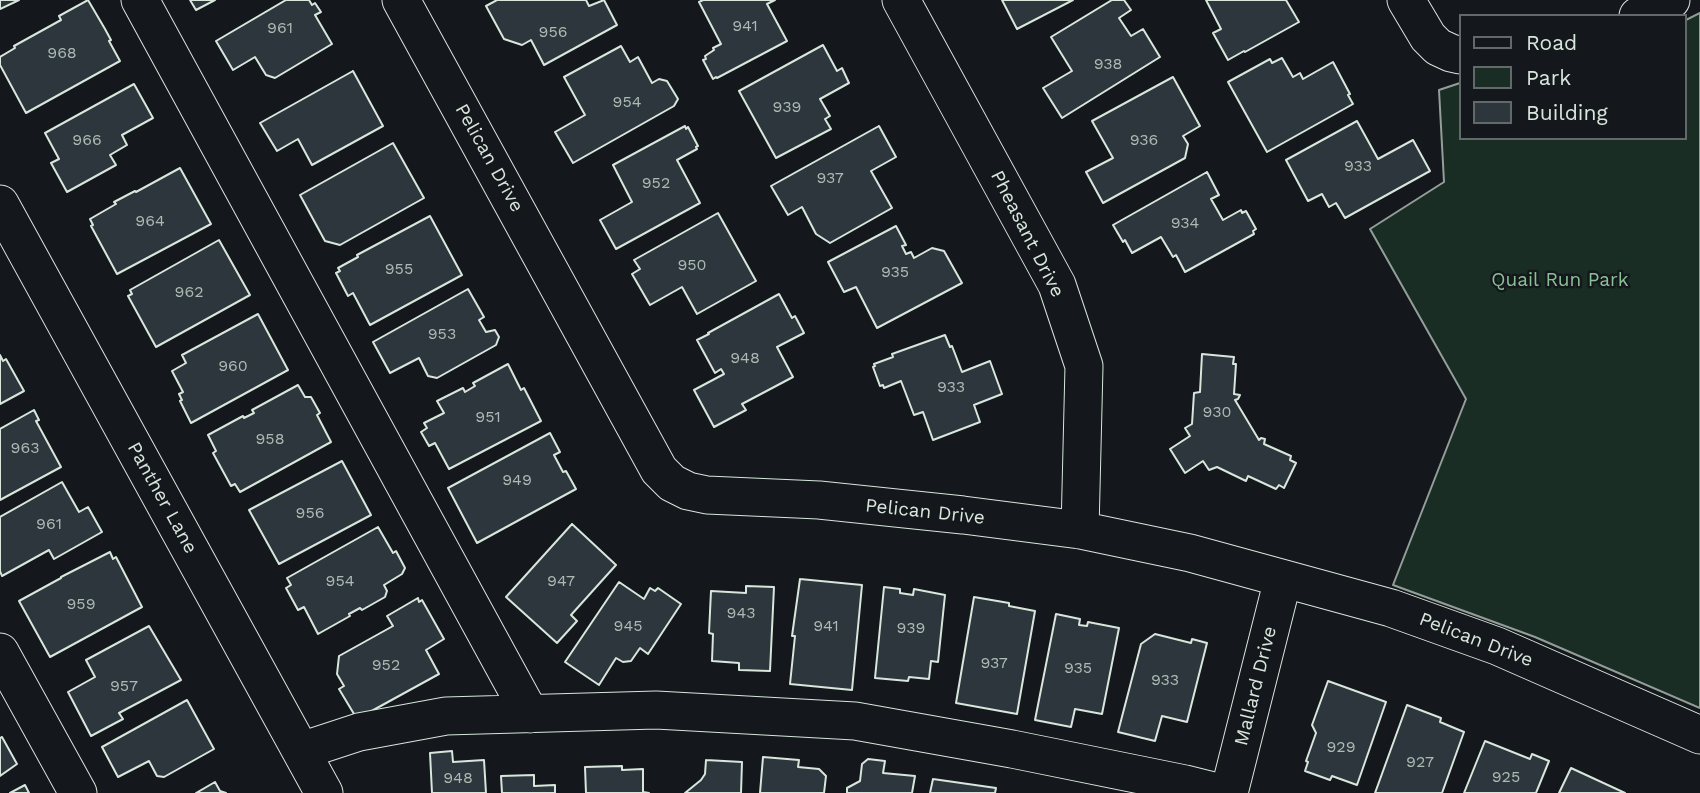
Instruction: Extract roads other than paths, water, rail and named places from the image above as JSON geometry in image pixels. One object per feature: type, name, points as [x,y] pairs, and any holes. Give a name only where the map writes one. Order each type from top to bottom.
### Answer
[{"type":"street","points":[[140,0],[530,714]]},
{"type":"street","name":"Pelican Drive","points":[[401,0],[659,470],[672,483],[688,491],[706,495],[819,500],[1080,530],[1190,553],[1391,608],[1497,646],[1700,735]]},
{"type":"street","name":"Pheasant Drive","points":[[901,0],[1057,285],[1084,366],[1080,530]]},
{"type":"street","points":[[1406,0],[1427,37],[1449,51]]},
{"type":"street","points":[[1642,14],[1671,0]]},
{"type":"street","name":"Panther Lane","points":[[0,204],[12,252],[324,793]]},
{"type":"street","name":"Mallard Drive","points":[[1229,793],[1283,579]]},
{"type":"street","points":[[0,652],[78,793]]},
{"type":"street","points":[[301,751],[359,732],[446,716],[656,710],[855,721],[1012,749],[1221,793]]},
{"type":"park label","name":"Quail Run Park","points":[[1560,280]]}]
